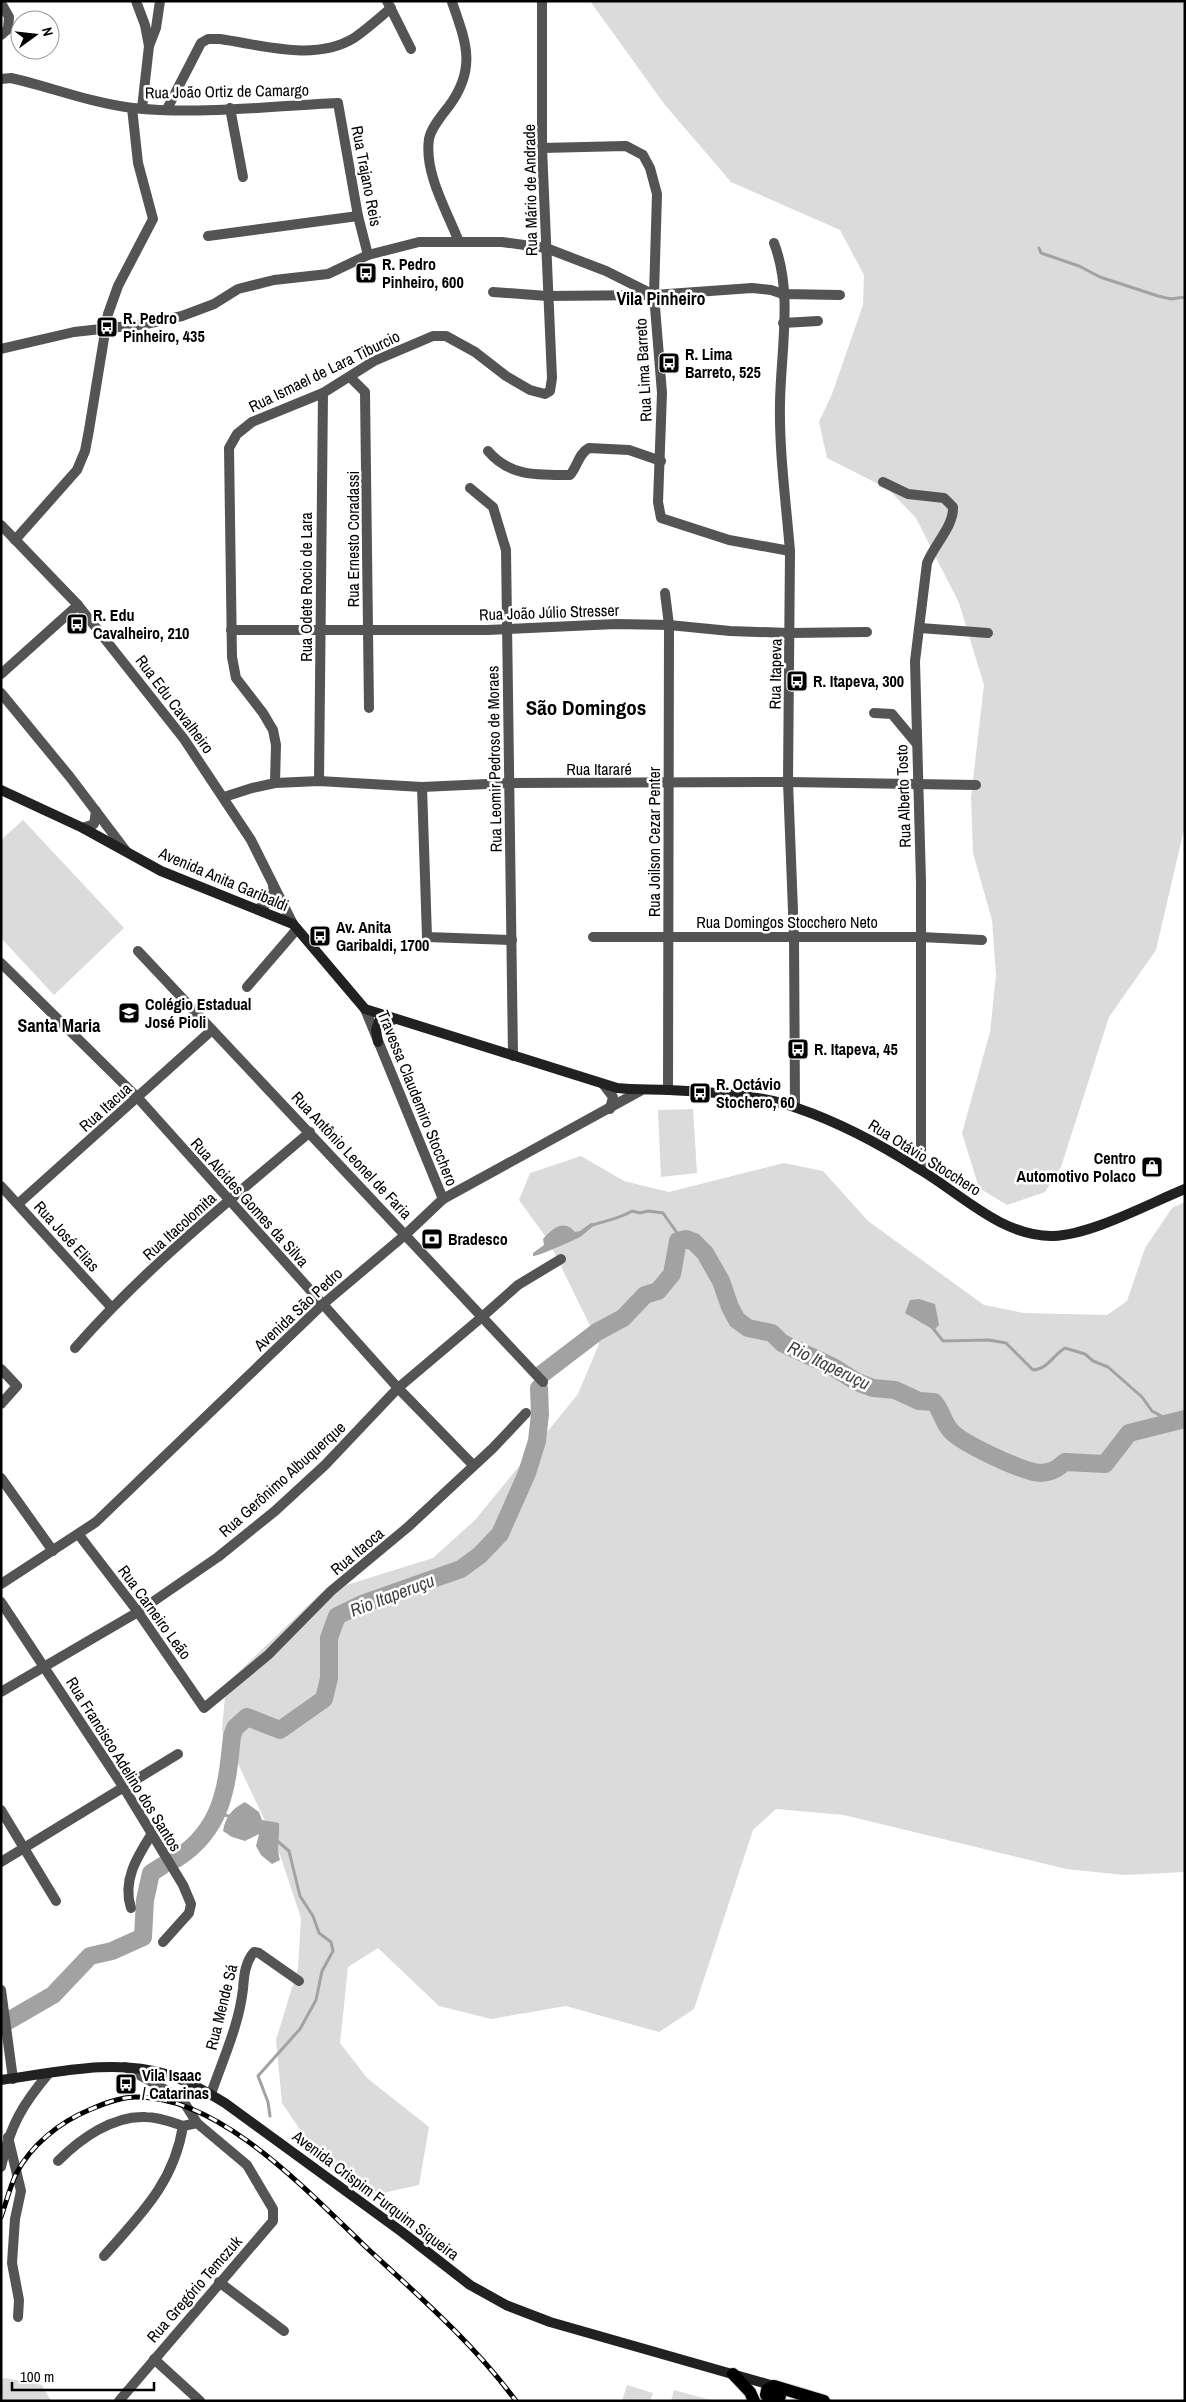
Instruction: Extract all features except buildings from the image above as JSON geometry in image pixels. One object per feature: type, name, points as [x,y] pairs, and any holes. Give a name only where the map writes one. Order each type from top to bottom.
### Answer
[{"type":"main road","name":"Avenida Anita Garibaldi","points":[[1,790],[83,828],[161,871],[257,908],[295,927],[365,1009]]},
{"type":"main road","points":[[365,1009],[604,1084],[640,1091]]},
{"type":"main road","points":[[378,1042],[376,1030],[379,1021],[402,1020]]},
{"type":"main road","name":"Rua Otávio Stocchero","points":[[640,1091],[668,1090],[746,1097],[795,1107],[848,1128],[921,1170],[1001,1222],[1030,1233],[1052,1236],[1082,1230],[1185,1189]]},
{"type":"main road","name":"Avenida Crispim Furquim Siqueira","points":[[1,2080],[49,2073],[125,2067],[166,2074],[211,2094],[402,2232],[470,2285],[506,2305],[550,2322],[733,2374],[772,2395]]},
{"type":"main road","points":[[733,2374],[750,2392],[754,2401]]},
{"type":"main road","points":[[772,2395],[821,2400]]},
{"type":"main road","points":[[772,2395],[801,2400],[821,2400]]},
{"type":"street","points":[[136,1],[145,25],[149,46]]},
{"type":"street","points":[[15,540],[77,470],[85,451],[108,314],[118,286],[153,219],[138,163],[137,108],[149,46],[156,28],[160,1]]},
{"type":"street","name":"Rua Mário de Andrade","points":[[542,1],[542,148],[552,378]]},
{"type":"street","points":[[452,2],[466,44],[467,68],[458,95],[430,137],[429,159],[459,242]]},
{"type":"street","points":[[1,3],[9,17],[8,29],[1,35]]},
{"type":"street","points":[[167,110],[201,43],[208,39],[220,39],[300,51],[317,50],[353,38],[389,5],[410,49]]},
{"type":"street","name":"Rua João Ortiz de Camargo","points":[[1,79],[11,78],[81,97],[137,108],[167,110],[338,103]]},
{"type":"street","name":"Rua Trajano Reis","points":[[338,103],[358,216],[368,255]]},
{"type":"street","points":[[230,108],[243,176]]},
{"type":"street","name":"Rua Lima Barreto","points":[[542,148],[626,146],[643,155],[647,162],[657,194],[657,263],[654,295],[662,393],[658,502],[661,518],[729,540],[790,551]]},
{"type":"street","points":[[208,236],[358,216]]},
{"type":"street","points":[[1,349],[74,332],[146,324],[182,316],[214,304],[238,289],[274,280],[328,274],[368,255],[419,242],[502,242],[546,248],[606,271],[654,295]]},
{"type":"street","name":"Rua Itapeva","points":[[774,243],[780,259],[783,294],[780,404],[790,551],[788,782],[794,938],[795,1107]]},
{"type":"street","points":[[493,292],[547,296],[654,295],[752,288],[771,290],[783,294],[840,295]]},
{"type":"street","points":[[783,322],[818,322]]},
{"type":"street","name":"Rua Ismael de Lara Tiburcio","points":[[275,783],[276,745],[273,730],[263,713],[236,678],[231,630],[229,448],[237,434],[252,422],[323,392],[374,361],[433,336],[446,336],[475,352],[506,376],[530,390],[545,394],[550,391],[552,378]]},
{"type":"street","name":"Rua Ernesto Coradassi","points":[[350,377],[366,392],[370,630],[369,708]]},
{"type":"street","name":"Rua Odete Rocio de Lara","points":[[320,782],[323,392]]},
{"type":"street","points":[[488,451],[506,468],[519,472],[552,476],[570,476],[576,468],[580,455],[589,448],[629,450],[661,461]]},
{"type":"street","name":"Rua Alberto Tosto","points":[[883,482],[908,494],[944,498],[953,506],[951,521],[933,548],[927,563],[915,661],[921,937],[921,1170]]},
{"type":"street","name":"Rua Leomir Pedroso de Moraes","points":[[470,488],[493,508],[506,550],[513,1056]]},
{"type":"street","name":"Rua Edu Cavalheiro","points":[[1,525],[78,605],[184,739],[251,840],[295,927]]},
{"type":"street","name":"Rua Joilson Cezar Penter","points":[[665,593],[668,625],[670,938],[668,1090]]},
{"type":"street","points":[[1,674],[78,605]]},
{"type":"street","name":"Rua João Júlio Stresser","points":[[231,630],[370,630],[668,625],[730,631],[790,633],[867,632]]},
{"type":"street","points":[[920,628],[988,633]]},
{"type":"street","points":[[1,693],[126,851]]},
{"type":"street","points":[[874,713],[892,714],[917,744]]},
{"type":"street","name":"Rua Itararé","points":[[224,797],[275,783],[320,782],[422,787],[510,784],[788,782],[976,785]]},
{"type":"street","points":[[422,787],[427,937],[512,940]]},
{"type":"street","points":[[83,828],[94,824],[96,811]]},
{"type":"street","points":[[257,908],[268,904],[272,899],[273,882]]},
{"type":"street","points":[[247,987],[295,927]]},
{"type":"street","name":"Rua Domingos Stocchero Neto","points":[[593,937],[921,937],[982,940]]},
{"type":"street","name":"Rua Antônio Leonel de Faria","points":[[138,951],[543,1382]]},
{"type":"street","name":"Rua Alcides Gomes da Silva","points":[[1,963],[138,1098],[322,1305],[398,1388],[473,1465]]},
{"type":"street","name":"Travessa Claudemiro Stocchero","points":[[365,1009],[443,1199]]},
{"type":"street","name":"Rua Itacua","points":[[18,1204],[212,1030]]},
{"type":"street","points":[[604,1084],[613,1097],[610,1109]]},
{"type":"street","name":"Avenida São Pedro","points":[[1,1584],[80,1535],[96,1522],[322,1305],[405,1235],[443,1199],[640,1091]]},
{"type":"street","name":"Rua Itacolomita","points":[[75,1348],[111,1307],[228,1201],[310,1132]]},
{"type":"street","name":"Rua José Elias","points":[[1,1186],[111,1307]]},
{"type":"street","name":"Rua Gerônimo Albuquerque","points":[[1,1692],[138,1612],[218,1558],[275,1511],[325,1465],[398,1388],[518,1285],[561,1258]]},
{"type":"street","points":[[1,1369],[17,1386],[1,1404]]},
{"type":"street","name":"Rua Itaoca","points":[[204,1708],[268,1655],[312,1608],[408,1527],[526,1413]]},
{"type":"street","points":[[1,1478],[53,1551]]},
{"type":"street","name":"Rua Carneiro Leão","points":[[80,1535],[138,1612],[204,1708]]},
{"type":"street","name":"Rua Francisco Adelino dos Santos","points":[[1,1602],[124,1788],[183,1885],[191,1904],[189,1913],[163,1942]]},
{"type":"street","points":[[1,1862],[178,1754]]},
{"type":"street","points":[[1,1810],[56,1901]]},
{"type":"street","points":[[131,1908],[126,1894],[129,1878],[138,1855],[151,1835]]},
{"type":"street","name":"Rua Mende Sá","points":[[211,2094],[234,2031],[242,2000],[245,1968],[251,1955],[254,1952],[259,1953],[300,1981]]},
{"type":"street","points":[[1,1990],[13,2079]]},
{"type":"street","points":[[58,2161],[76,2144],[100,2129],[125,2120],[144,2116],[161,2118],[183,2126],[197,2123],[182,2099],[125,2067]]},
{"type":"street","points":[[1,2168],[8,2137],[27,2099],[49,2073]]},
{"type":"street","name":"Rua Gregório Temczuk","points":[[119,2401],[273,2221],[273,2209],[247,2165],[197,2123]]},
{"type":"street","points":[[104,2256],[158,2192],[177,2154],[183,2126]]},
{"type":"street","points":[[8,2137],[21,2190],[15,2219],[12,2263],[19,2300],[18,2317]]},
{"type":"street","points":[[220,2282],[284,2331]]},
{"type":"street","points":[[154,2360],[200,2401]]},
{"type":"shaded area","points":[[590,1],[1185,1],[1185,825],[1156,950],[1109,1017],[1061,1167],[1045,1192],[1007,1205],[979,1188],[962,1133],[990,1032],[996,975],[992,920],[973,853],[971,797],[984,685],[959,603],[916,518],[888,489],[827,458],[819,422],[832,394],[863,305],[864,275],[840,230],[731,182],[665,105]]},
{"type":"shaded area","points":[[23,820],[124,928],[54,995],[1,938],[1,840]]},
{"type":"shaded area","points":[[693,1109],[697,1173],[661,1177],[658,1110]]},
{"type":"shaded area","points":[[581,1156],[624,1181],[669,1192],[784,1163],[823,1171],[868,1221],[984,1305],[1024,1313],[1107,1315],[1127,1301],[1145,1248],[1172,1208],[1185,1202],[1185,1872],[1124,1875],[1066,1869],[844,1815],[776,1809],[753,1830],[694,2009],[659,2032],[566,2006],[491,2019],[439,2006],[378,1948],[348,1967],[340,2043],[367,2078],[429,2127],[419,2185],[374,2195],[322,2162],[282,2103],[276,2040],[298,1968],[301,1918],[277,1846],[222,1730],[226,1684],[321,1593],[433,1558],[475,1520],[578,1394],[599,1344],[548,1240],[519,1200],[530,1173]]},
{"type":"shaded area","points":[[591,1223],[596,1224],[580,1237],[533,1256],[533,1253],[544,1245],[543,1239],[559,1226],[567,1226],[575,1232],[580,1231]]},
{"type":"shaded area","points":[[919,1299],[935,1304],[939,1325],[934,1330],[905,1313],[910,1300]]},
{"type":"shaded area","points":[[245,1802],[259,1812],[262,1820],[279,1823],[278,1851],[280,1860],[272,1864],[261,1855],[256,1846],[259,1834],[245,1841],[232,1837],[223,1831],[230,1814]]},
{"type":"shaded area","points":[[5,2378],[42,2385],[51,2401],[1,2401],[1,2380]]},
{"type":"shaded area","points":[[627,2385],[653,2393],[650,2401],[622,2401]]},
{"type":"shaded area","points":[[674,2390],[714,2401],[671,2401]]},
{"type":"waterway","points":[[1039,248],[1041,253],[1079,266],[1100,277],[1158,296],[1171,299],[1185,297]]},
{"type":"waterway","points":[[593,1225],[618,1218],[632,1211],[663,1213],[682,1240]]},
{"type":"waterway","name":"Rio Itaperuçu","points":[[542,1374],[597,1332],[623,1318],[645,1295],[658,1291],[672,1274],[678,1241],[686,1239],[694,1242],[705,1253],[721,1281],[730,1307],[737,1320],[748,1328],[772,1333],[782,1343],[833,1367],[857,1382],[873,1388],[895,1390],[919,1401],[934,1402],[948,1428],[958,1437],[981,1450],[1033,1472],[1048,1472],[1065,1462],[1105,1464],[1129,1433],[1185,1419]]},
{"type":"waterway","points":[[932,1327],[943,1341],[989,1340],[1006,1343],[1033,1370],[1043,1367],[1065,1348],[1085,1354],[1093,1361],[1108,1367],[1142,1397],[1152,1411],[1172,1422]]},
{"type":"waterway","name":"Rio Itaperuçu","points":[[176,1859],[192,1847],[204,1834],[220,1805],[228,1773],[232,1736],[235,1728],[247,1717],[280,1730],[324,1699],[329,1678],[329,1638],[337,1616],[362,1604],[461,1569],[480,1555],[500,1534],[527,1473],[537,1441],[540,1414],[539,1388]]},
{"type":"waterway","points":[[218,1813],[232,1817]]},
{"type":"waterway","points":[[270,2116],[268,2102],[258,2076],[300,2029],[316,2000],[322,1971],[333,1951],[331,1942],[319,1933],[313,1916],[300,1896],[289,1851],[275,1839]]},
{"type":"waterway","name":"Rio Itaperuçu","points":[[1,2025],[53,1995],[90,1956],[112,1951],[143,1937],[145,1900],[151,1873],[162,1866]]},
{"type":"railway","points":[[1,2217],[14,2179],[22,2163],[38,2144],[67,2121],[100,2105],[130,2097],[168,2101],[200,2113],[231,2130],[292,2176],[446,2322],[500,2380],[516,2401]]},
{"type":"place","name":"R. Pedro Pinheiro, 600","points":[[366,273]]},
{"type":"place","name":"R. Pedro Pinheiro, 435","points":[[107,327]]},
{"type":"place","name":"R. Lima Barreto, 525","points":[[669,363]]},
{"type":"place","name":"R. Edu Cavalheiro, 210","points":[[77,624]]},
{"type":"place","name":"R. Itapeva, 300","points":[[797,681]]},
{"type":"place","name":"Av. Anita Garibaldi, 1700","points":[[320,936]]},
{"type":"place","name":"Colégio Estadual José Pioli","points":[[129,1013]]},
{"type":"place","name":"R. Itapeva, 45","points":[[798,1049]]},
{"type":"place","name":"R. Octávio Stochero, 60","points":[[700,1093]]},
{"type":"place","name":"Centro Automotivo Polaco","points":[[1152,1167]]},
{"type":"place","name":"Bradesco","points":[[432,1239]]},
{"type":"place","name":"Vila Isaac / Catarinas","points":[[126,2084]]},
{"type":"district","name":"Vila Pinheiro","points":[[661,298]]},
{"type":"district","name":"São Domingos","points":[[586,707]]},
{"type":"district","name":"Santa Maria","points":[[59,1025]]}]
